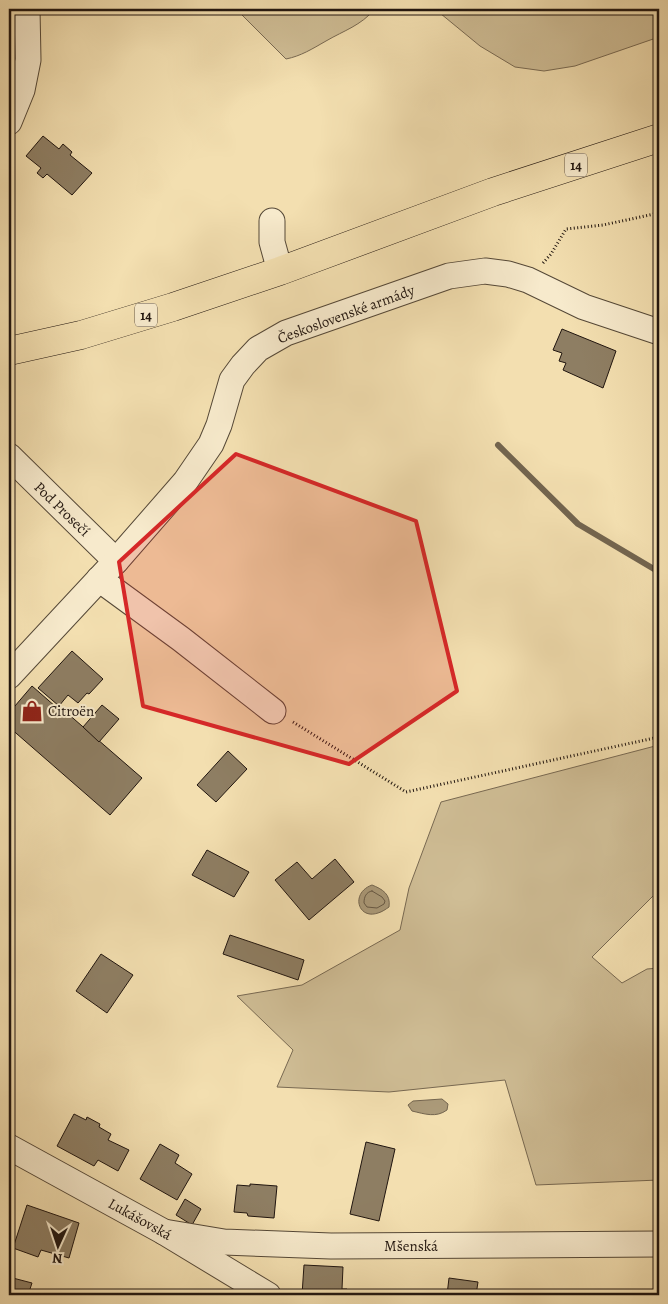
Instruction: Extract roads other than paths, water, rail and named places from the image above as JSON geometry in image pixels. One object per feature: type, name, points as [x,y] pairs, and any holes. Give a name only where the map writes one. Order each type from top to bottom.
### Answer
[{"type":"main road","name":"14","points":[[9,351],[81,335],[173,307],[280,271],[493,192],[659,138]]},
{"type":"street","points":[[9,122],[22,90],[28,60],[26,9]]},
{"type":"street","points":[[272,221],[272,242],[280,271]]},
{"type":"street","name":"Československé armády","points":[[9,676],[116,561],[185,482],[211,444],[219,425],[232,380],[258,349],[286,333],[449,276],[485,271],[508,274],[528,280],[584,307],[659,332]]},
{"type":"street","name":"Pod Prosečí","points":[[9,456],[116,561]]},
{"type":"street","points":[[99,579],[181,639],[273,711]]},
{"type":"street","name":"Lukášovská","points":[[9,1147],[164,1232],[268,1295]]},
{"type":"street","name":"Mšenská","points":[[164,1232],[224,1242],[331,1246],[659,1244]]},
{"type":"water","points":[[372,885],[387,895],[389,907],[379,913],[371,914],[366,913],[362,909],[359,905],[359,899],[365,889]]},
{"type":"water","points":[[442,1099],[448,1104],[447,1110],[439,1114],[430,1115],[412,1111],[408,1105],[413,1101]]},
{"type":"waterway","points":[[498,445],[578,524],[659,572]]},
{"type":"place","name":"Citroën","points":[[32,711]]}]
